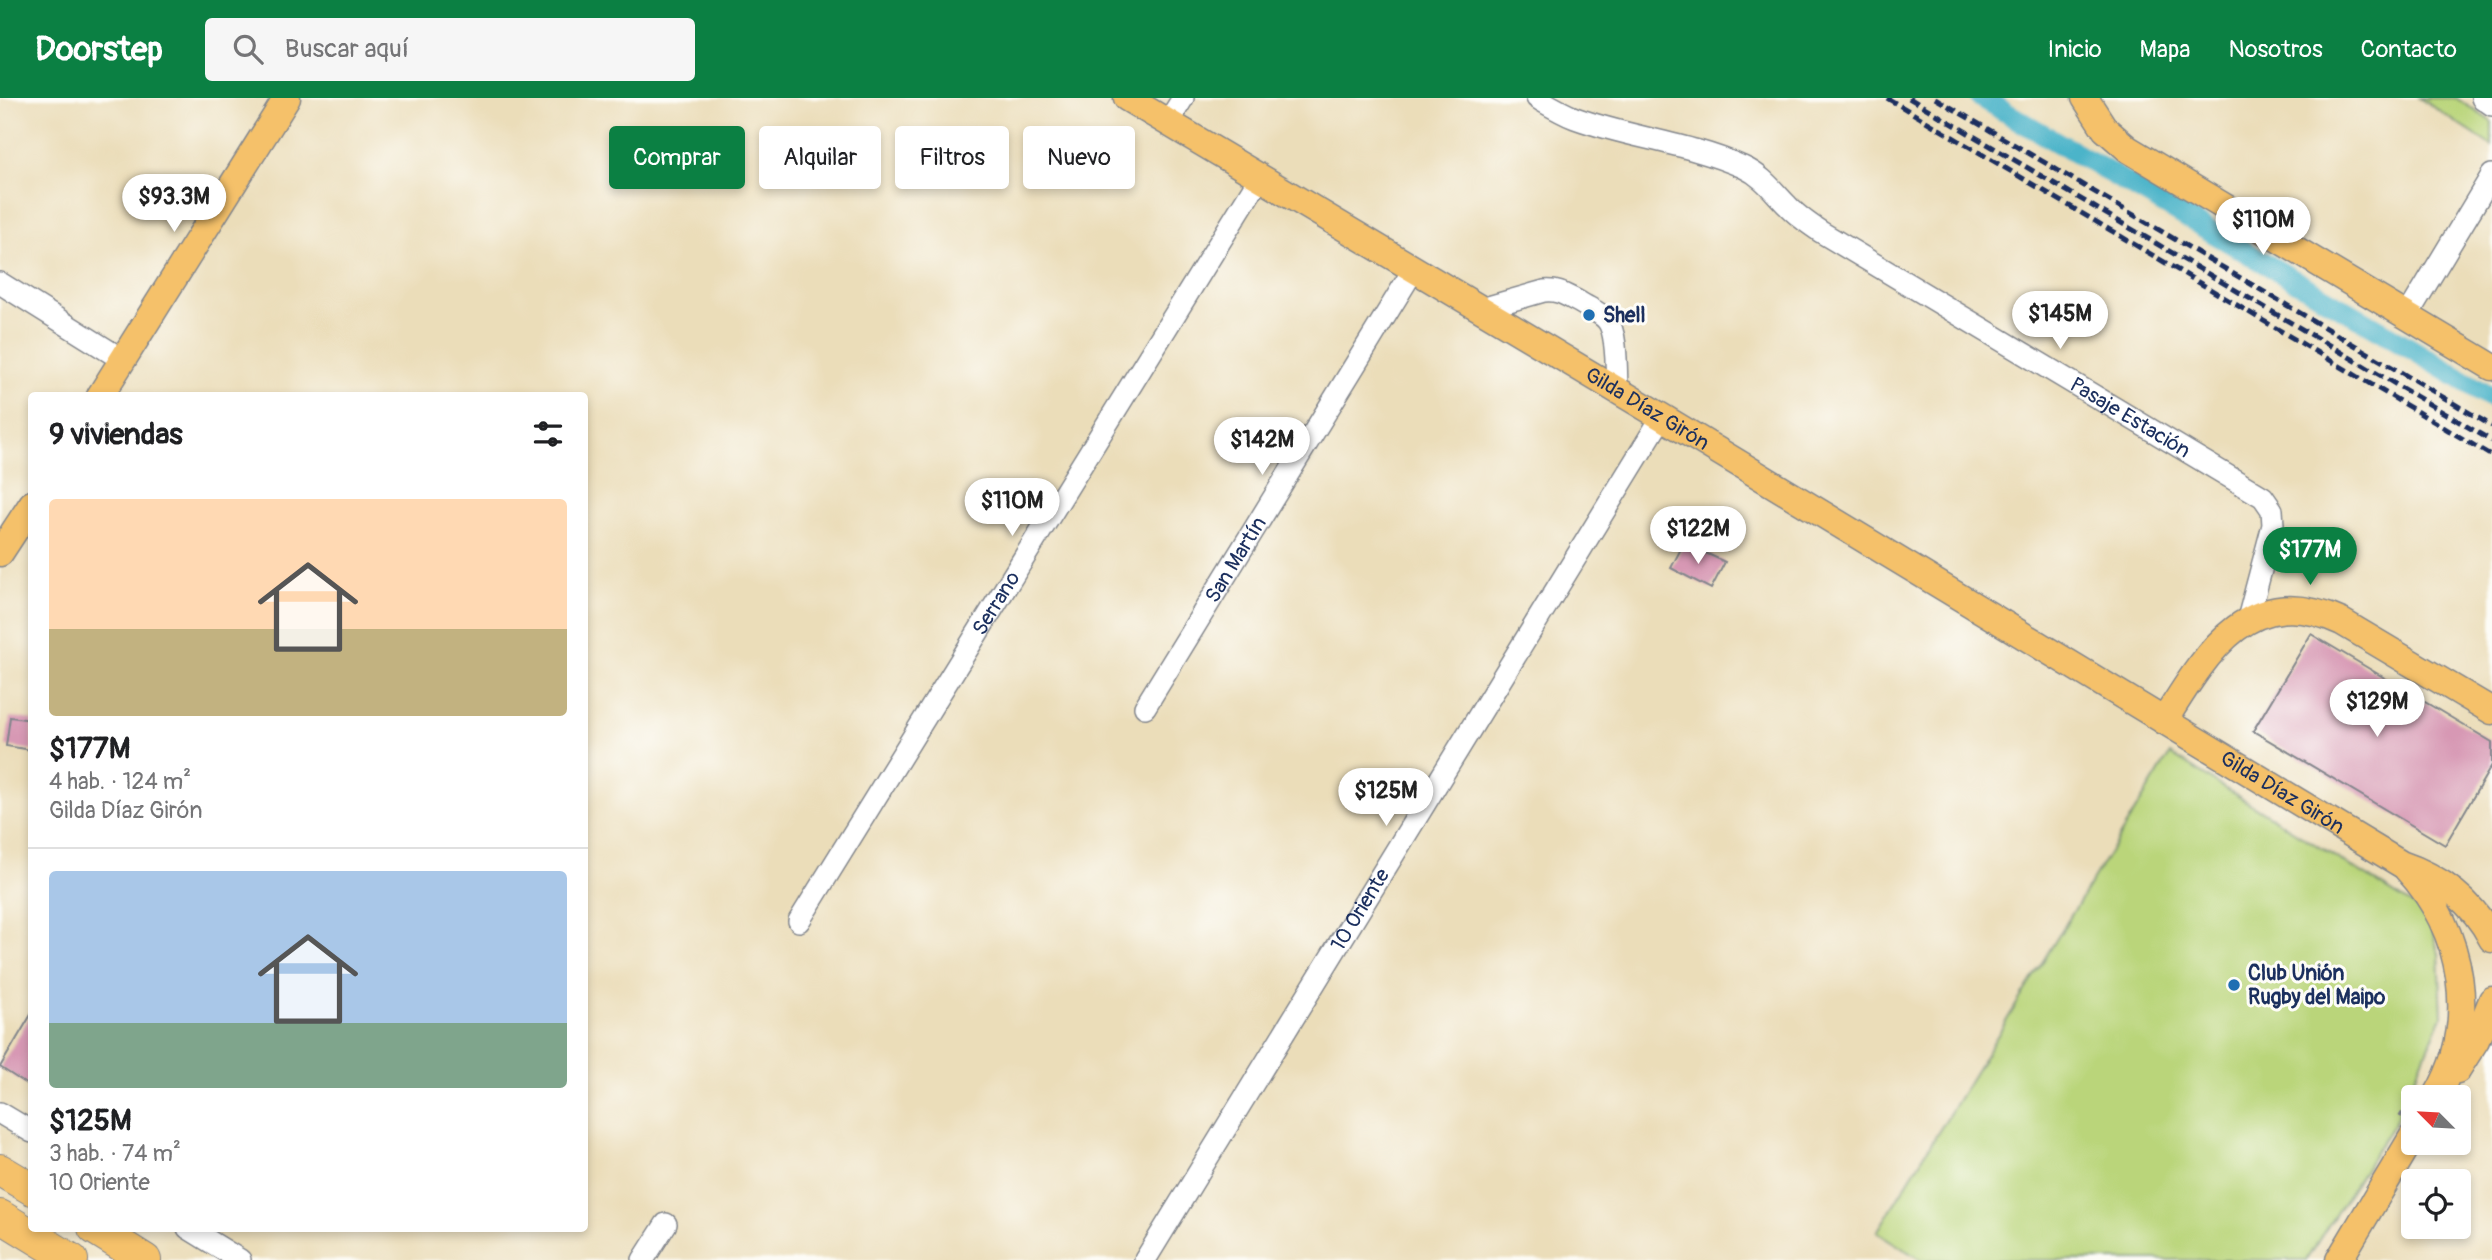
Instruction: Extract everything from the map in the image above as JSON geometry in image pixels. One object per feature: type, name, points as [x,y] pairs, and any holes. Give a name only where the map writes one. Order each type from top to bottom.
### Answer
[{"type":"highway","points":[[0,1170],[28,1187]]},
{"type":"highway","points":[[0,1216],[72,1260]]},
{"type":"highway","points":[[100,1232],[145,1260]]},
{"type":"main road","points":[[103,392],[287,98]]},
{"type":"main road","name":"Gilda Díaz Girón","points":[[1127,98],[1662,417],[2401,864],[2433,877],[2460,897],[2492,939]]},
{"type":"main road","points":[[2085,98],[2105,129],[2128,149],[2492,367]]},
{"type":"main road","points":[[0,553],[28,510]]},
{"type":"main road","points":[[2164,721],[2216,645],[2248,619],[2262,613],[2292,609],[2330,617],[2492,711]]},
{"type":"main road","name":"Gilda Díaz Girón","points":[[2401,864],[2415,878],[2438,912],[2454,949],[2459,972],[2461,995],[2458,1042],[2435,1085]]},
{"type":"main road","points":[[2440,1085],[2461,1065],[2476,1040],[2492,1000]]},
{"type":"main road","points":[[2339,1260],[2401,1138]]},
{"type":"street","points":[[1168,122],[1183,98]]},
{"type":"street","name":"Pasaje Estación","points":[[1537,98],[1572,117],[1620,133],[1661,140],[1714,155],[1746,168],[1760,177],[1796,214],[1821,232],[2263,497],[2272,510],[2273,525],[2248,619]]},
{"type":"street","points":[[2482,98],[2492,105]]},
{"type":"street","points":[[2407,316],[2492,175]]},
{"type":"street","name":"Serrano","points":[[799,920],[1260,177]]},
{"type":"street","name":"San Martín","points":[[1145,707],[1414,269]]},
{"type":"street","points":[[0,283],[119,366]]},
{"type":"street","points":[[1480,309],[1554,290],[1599,314],[1605,318],[1612,330],[1617,390]]},
{"type":"street","points":[[0,300],[119,366]]},
{"type":"street","name":"10 Oriente","points":[[1146,1260],[1662,417]]},
{"type":"street","points":[[0,1113],[28,1130]]},
{"type":"street","points":[[643,1260],[666,1224]]},
{"type":"street","points":[[194,1232],[240,1260]]},
{"type":"green space","points":[[2419,98],[2456,98],[2492,122],[2492,146]]},
{"type":"green space","name":"Club Unión Rugby del Maipo","points":[[2170,754],[2427,914],[2439,954],[2442,1016],[2411,1085],[2401,1085],[2401,1109],[2396,1120],[2306,1260],[1921,1260],[1877,1232]]},
{"type":"building","points":[[1684,543],[1725,562],[1711,589],[1671,568]]},
{"type":"building","points":[[2311,634],[2492,742],[2492,765],[2445,845],[2253,731]]},
{"type":"building","points":[[10,717],[28,719],[28,749],[6,746]]},
{"type":"building","points":[[28,1020],[28,1085],[0,1067]]},
{"type":"waterway","points":[[1981,98],[2492,398]]},
{"type":"railway","points":[[1887,98],[2492,456]]},
{"type":"railway","points":[[1909,98],[2492,441]]},
{"type":"railway","points":[[1935,98],[2492,426]]},
{"type":"place","name":"Shell","points":[[1589,315]]},
{"type":"place","name":"Club Unión Rugby del Maipo","points":[[2234,985]]}]
